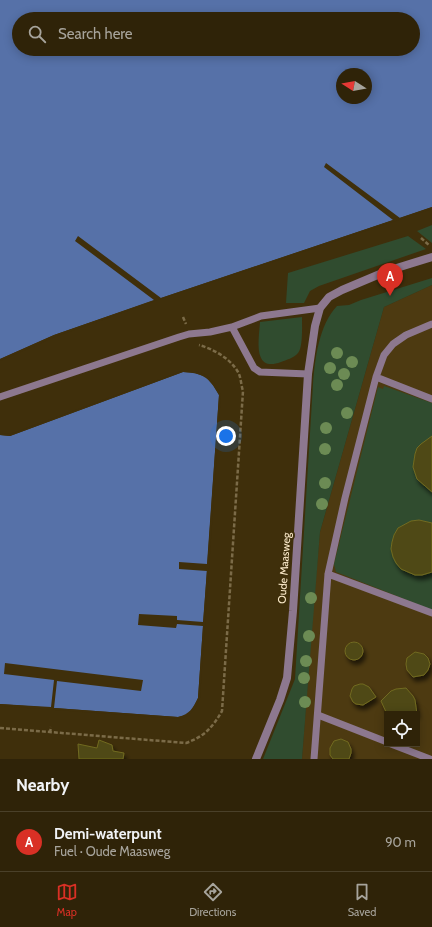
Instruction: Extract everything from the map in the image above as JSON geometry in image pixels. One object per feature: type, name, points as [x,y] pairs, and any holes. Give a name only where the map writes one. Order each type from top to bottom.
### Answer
[{"type":"street","points":[[320,308],[329,297],[342,290],[387,271],[432,257]]},
{"type":"street","name":"Oude Maasweg","points":[[256,759],[280,700],[288,672],[308,374],[315,326],[320,308]]},
{"type":"lane","points":[[0,397],[179,337],[232,327],[261,316],[320,308]]},
{"type":"lane","points":[[314,759],[328,574],[345,498],[376,377],[384,356],[393,344],[406,335],[432,324]]},
{"type":"lane","points":[[232,327],[254,368],[260,372],[308,374]]},
{"type":"lane","points":[[376,377],[432,399]]},
{"type":"lane","points":[[328,574],[432,614]]},
{"type":"lane","points":[[318,715],[384,741]]},
{"type":"lane","points":[[399,747],[430,759]]},
{"type":"path","points":[[420,238],[432,247]]},
{"type":"path","points":[[0,728],[186,744],[209,730],[216,722],[222,711],[230,569],[243,391],[238,372],[227,360],[211,349],[198,345]]},
{"type":"path","points":[[50,733],[51,727]]},
{"type":"shaded area","points":[[432,285],[432,759],[302,759],[320,532],[384,307]]},
{"type":"green space","points":[[432,225],[432,243],[417,231]]},
{"type":"green space","points":[[408,236],[426,249],[319,286],[310,291],[304,303],[286,303],[288,273]]},
{"type":"green space","points":[[432,278],[432,285],[384,307],[320,532],[302,759],[263,759],[295,679],[313,384],[315,364],[322,332],[337,306],[349,305]]},
{"type":"green space","points":[[302,317],[301,342],[298,353],[292,358],[281,362],[272,364],[265,363],[259,352],[260,322]]},
{"type":"green space","points":[[384,386],[432,403],[432,610],[336,572],[334,564],[378,387],[383,389]]},
{"type":"water","points":[[0,0],[432,0],[432,207],[54,335],[0,359]]},
{"type":"water","points":[[183,372],[196,373],[205,377],[212,384],[219,395],[198,698],[191,710],[178,717],[0,704],[0,435],[10,436]]},
{"type":"pier","points":[[326,163],[400,218],[432,207],[432,209],[155,301],[55,337],[0,361],[0,359],[54,335],[154,300],[75,241],[78,236],[161,298],[393,220],[324,167]]},
{"type":"pier","points":[[182,371],[196,371],[207,375],[215,384],[221,395],[200,698],[195,709],[188,716],[179,719],[0,706],[0,704],[51,707],[54,680],[4,674],[5,663],[143,680],[141,691],[57,681],[54,708],[178,717],[187,715],[193,708],[198,698],[203,626],[177,624],[176,628],[138,625],[139,614],[177,616],[177,620],[203,622],[207,571],[179,569],[179,562],[207,564],[219,395],[213,385],[206,377],[195,373],[183,372],[10,436],[0,435],[0,433],[10,434]]},
{"type":"building","points":[[432,436],[432,492],[417,479],[413,467],[417,448]]},
{"type":"building","points":[[419,520],[432,523],[432,572],[422,575],[415,575],[401,569],[393,557],[391,549],[394,535],[398,528],[411,521]]},
{"type":"building","points":[[350,642],[358,642],[363,647],[361,658],[358,660],[350,660],[345,655],[345,647]]},
{"type":"building","points":[[415,652],[424,654],[428,658],[430,664],[424,675],[413,677],[407,670],[406,664],[407,658]]},
{"type":"building","points":[[360,684],[369,687],[376,697],[363,705],[353,702],[350,696],[354,686]]},
{"type":"building","points":[[406,688],[415,700],[417,711],[386,711],[381,701],[391,691]]},
{"type":"building","points":[[341,739],[348,742],[351,749],[349,759],[333,759],[330,755],[330,748],[334,741]]},
{"type":"building","points":[[99,740],[112,745],[113,751],[124,753],[123,759],[79,759],[78,744],[97,748]]},
{"type":"place","name":"Demi-waterpunt","points":[[390,296]]}]
